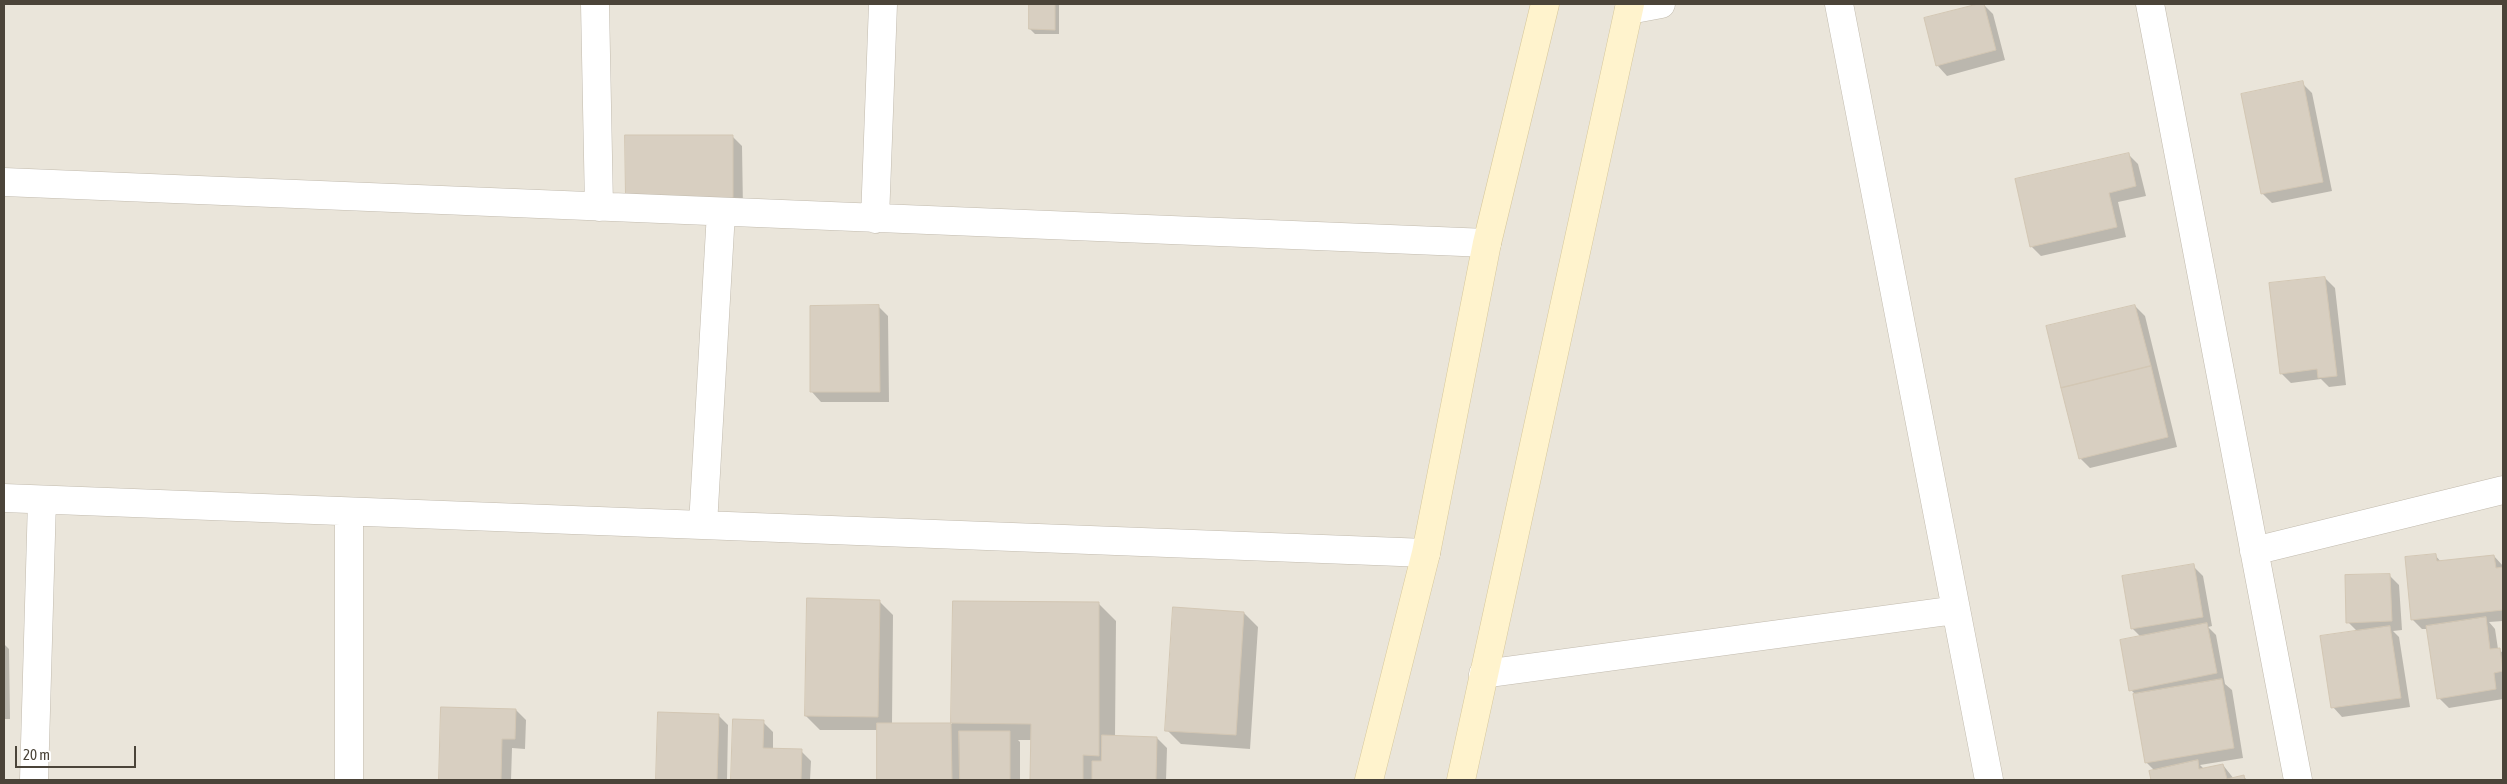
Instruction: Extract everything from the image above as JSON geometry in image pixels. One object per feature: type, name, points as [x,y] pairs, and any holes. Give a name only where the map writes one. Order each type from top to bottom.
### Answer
[{"type":"main road","points":[[1368,780],[1426,553],[1488,243],[1544,4]]},
{"type":"main road","points":[[1461,780],[1629,7]]},
{"type":"street","points":[[596,4],[600,207]]},
{"type":"street","points":[[875,219],[883,4]]},
{"type":"street","points":[[1629,7],[1661,4]]},
{"type":"street","points":[[1839,4],[1989,780]]},
{"type":"street","points":[[2150,4],[2298,780]]},
{"type":"street","points":[[4,182],[1488,243]]},
{"type":"street","points":[[703,526],[721,212]]},
{"type":"street","points":[[2254,551],[2503,490]]},
{"type":"street","points":[[4,498],[1426,553]]},
{"type":"street","points":[[34,780],[42,500]]},
{"type":"street","points":[[349,512],[349,780]]},
{"type":"street","points":[[1483,674],[1956,610]]},
{"type":"shaded area","points":[[4,4],[2503,4],[2503,780],[4,780]]},
{"type":"building","points":[[1029,4],[1055,4],[1055,30],[1029,29]]},
{"type":"building","points":[[1984,4],[1996,50],[1936,66],[1924,18]]},
{"type":"building","points":[[2303,81],[2323,182],[2261,194],[2241,94]]},
{"type":"building","points":[[625,135],[733,135],[733,201],[626,200]]},
{"type":"building","points":[[2129,153],[2136,186],[2109,193],[2117,227],[2030,247],[2015,179]]},
{"type":"building","points":[[2325,277],[2337,376],[2318,378],[2317,369],[2280,374],[2269,283]]},
{"type":"building","points":[[879,305],[880,392],[810,392],[810,306]]},
{"type":"building","points":[[2135,305],[2151,366],[2061,388],[2046,326]]},
{"type":"building","points":[[2151,366],[2168,437],[2079,459],[2061,388]]},
{"type":"building","points":[[2436,554],[2437,561],[2494,555],[2496,568],[2503,567],[2503,610],[2411,620],[2405,557]]},
{"type":"building","points":[[2194,564],[2203,617],[2131,629],[2122,576]]},
{"type":"building","points":[[2390,574],[2392,621],[2346,623],[2345,575]]},
{"type":"building","points":[[807,598],[880,600],[878,717],[805,716]]},
{"type":"building","points":[[953,601],[1099,602],[1099,756],[1083,755],[1083,780],[1030,780],[1031,724],[951,723]]},
{"type":"building","points":[[1173,607],[1244,612],[1236,735],[1165,731]]},
{"type":"building","points":[[2486,617],[2490,649],[2500,648],[2503,671],[2494,673],[2496,689],[2437,699],[2426,626]]},
{"type":"building","points":[[2207,623],[2217,673],[2129,691],[2120,640]]},
{"type":"building","points":[[2390,626],[2401,698],[2331,708],[2320,636]]},
{"type":"building","points":[[2222,679],[2234,748],[2145,763],[2133,694]]},
{"type":"building","points":[[441,707],[516,709],[515,739],[502,739],[501,780],[439,780]]},
{"type":"building","points":[[658,712],[719,714],[717,780],[656,780]]},
{"type":"building","points":[[733,719],[764,720],[763,748],[802,749],[801,780],[731,780]]},
{"type":"building","points":[[877,723],[951,723],[952,780],[877,780]]},
{"type":"building","points":[[959,731],[1010,731],[1010,780],[960,780]]},
{"type":"building","points":[[1102,735],[1157,737],[1156,780],[1092,780],[1092,761],[1101,761]]},
{"type":"building","points":[[2198,760],[2199,769],[2223,764],[2227,779],[2244,775],[2245,780],[2151,780],[2149,771]]}]
